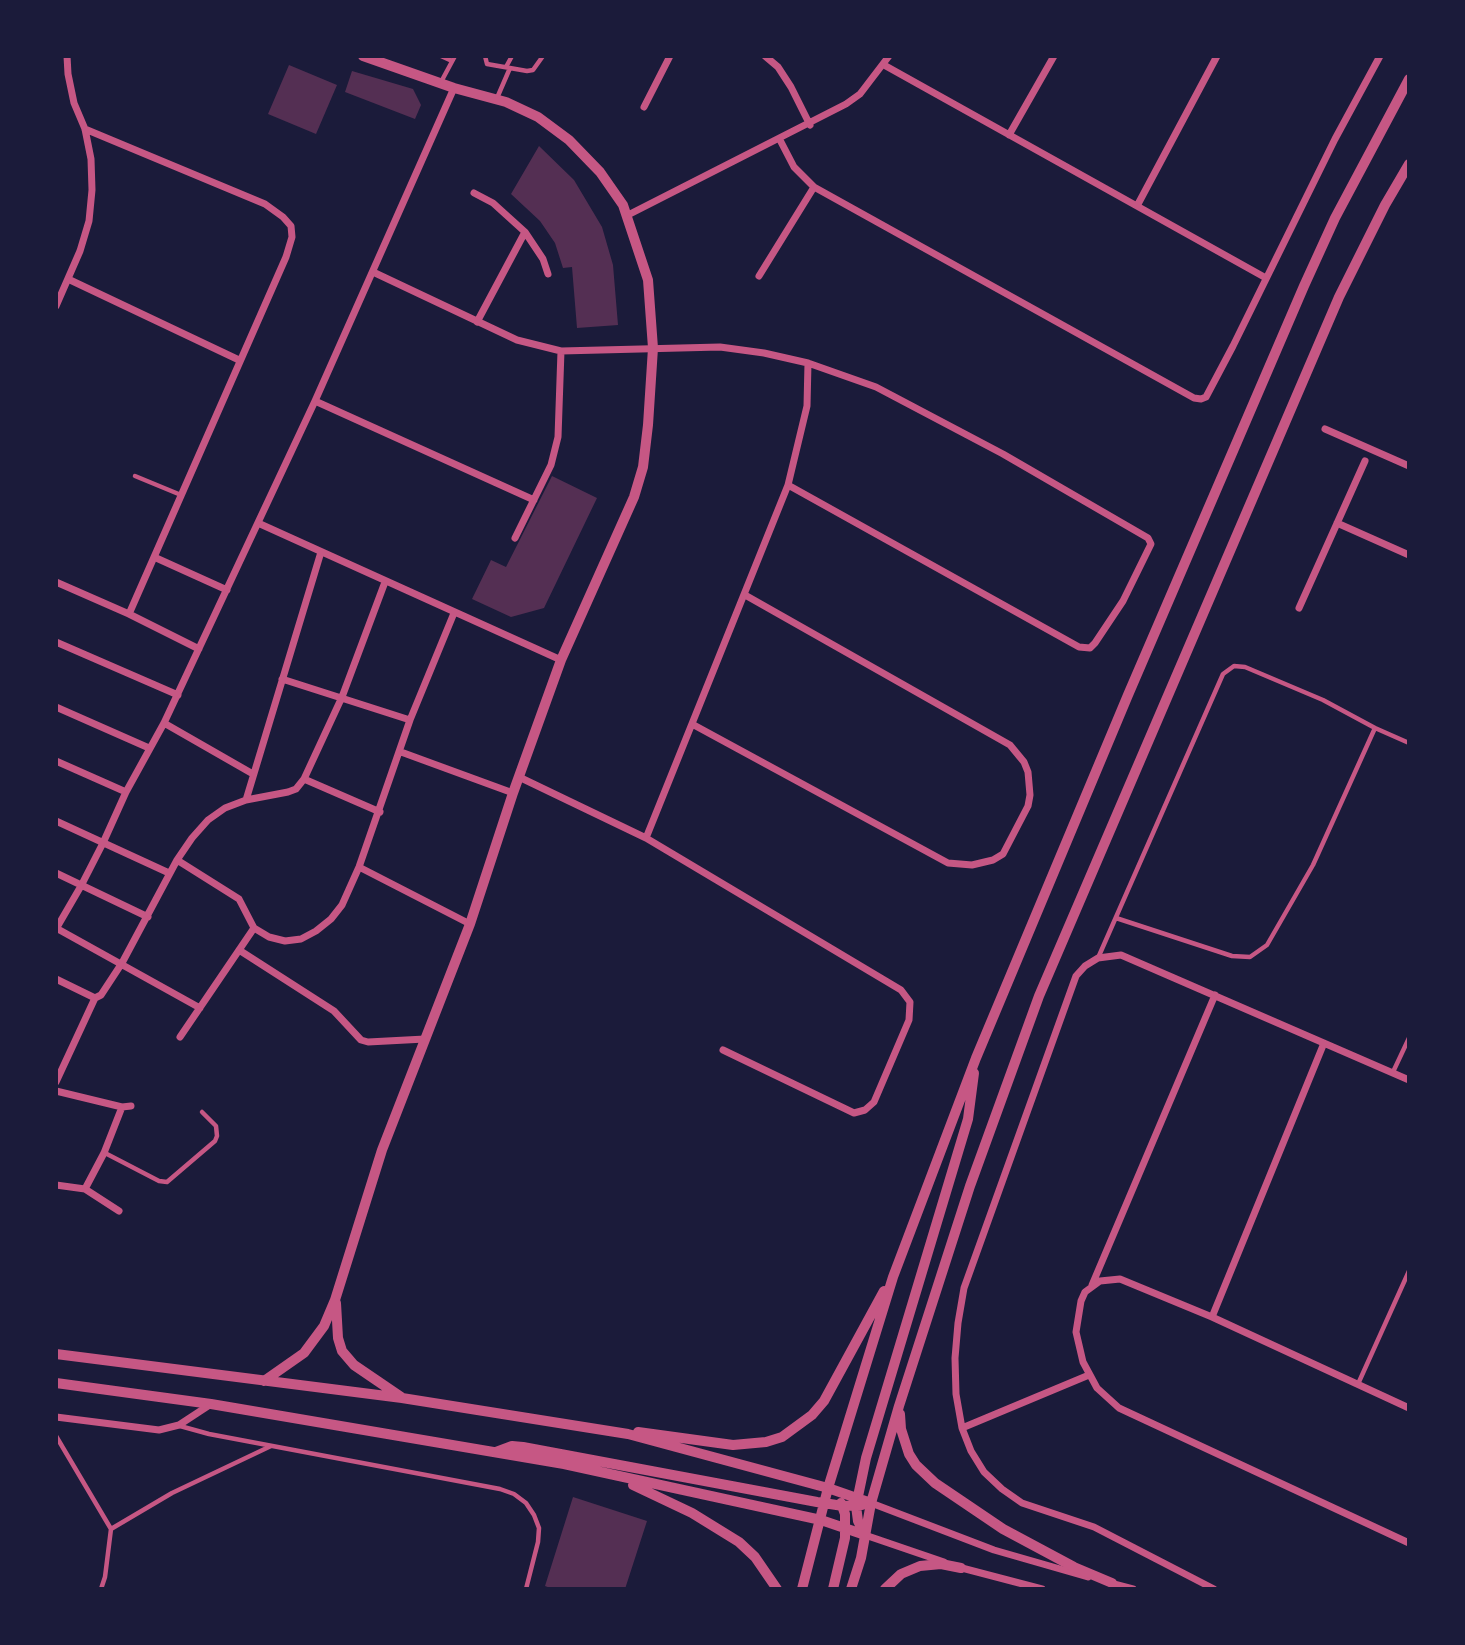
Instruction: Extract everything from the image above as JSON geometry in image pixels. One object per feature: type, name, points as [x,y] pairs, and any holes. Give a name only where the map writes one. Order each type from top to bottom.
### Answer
[{"type":"street","points":[[56,306],[80,251],[89,221],[91,201],[91,159],[85,129],[74,103],[67,56]]},
{"type":"street","points":[[264,1381],[304,1353],[324,1326],[335,1300],[382,1150],[470,924],[561,660],[634,497],[643,467],[648,425],[653,348],[648,281],[623,205],[600,172],[569,140],[538,117],[497,99],[454,88],[363,56]]},
{"type":"street","points":[[644,107],[670,56]]},
{"type":"street","points":[[765,56],[778,67],[810,125]]},
{"type":"street","points":[[626,216],[708,173],[810,125],[846,104],[860,94],[884,65],[888,56]]},
{"type":"street","points":[[1009,135],[1054,56]]},
{"type":"street","points":[[1137,206],[1217,56]]},
{"type":"street","points":[[780,140],[794,167],[814,187],[1194,398],[1201,399],[1206,397],[1233,346],[1335,139],[1380,56]]},
{"type":"street","points":[[884,65],[1266,278]]},
{"type":"street","points":[[802,1589],[828,1488],[892,1277],[975,1058],[1304,286],[1335,218],[1409,79]]},
{"type":"street","points":[[200,1008],[56,928],[59,916],[82,886],[126,792],[178,695],[315,401],[454,88]]},
{"type":"street","points":[[85,129],[265,204],[275,209],[291,226],[290,247],[129,614]]},
{"type":"street","points":[[851,1589],[871,1503],[899,1406],[970,1186],[1039,996],[1339,297],[1385,205],[1409,164]]},
{"type":"street","points":[[759,276],[814,187]]},
{"type":"street","points":[[474,193],[494,203],[525,232],[548,274]]},
{"type":"street","points":[[477,322],[525,232]]},
{"type":"street","points":[[373,272],[517,340],[561,351],[720,347],[808,363],[876,387],[1003,454],[1148,537],[1151,544],[1123,601],[1095,643],[1090,648],[1079,647],[788,485]]},
{"type":"street","points":[[68,279],[239,360]]},
{"type":"street","points":[[515,538],[551,465],[558,437],[561,351]]},
{"type":"street","points":[[646,838],[788,485],[807,406],[808,363]]},
{"type":"street","points":[[315,401],[534,500]]},
{"type":"street","points":[[1325,429],[1409,466]]},
{"type":"street","points":[[1299,608],[1365,461]]},
{"type":"street","points":[[258,523],[561,660]]},
{"type":"street","points":[[1337,523],[1409,555]]},
{"type":"street","points":[[246,800],[321,552]]},
{"type":"street","points":[[154,557],[227,590]]},
{"type":"street","points":[[56,582],[199,649]]},
{"type":"street","points":[[56,1082],[76,1044],[95,998],[102,995],[122,963],[169,873],[192,838],[208,820],[225,807],[288,792],[296,789],[304,779],[342,697],[385,582]]},
{"type":"street","points":[[692,724],[948,863],[972,865],[993,860],[1003,854],[1028,806],[1028,772],[1024,762],[1010,745],[745,596]]},
{"type":"street","points":[[177,860],[239,899],[254,928],[269,937],[285,941],[301,939],[331,919],[342,905],[359,867],[410,720],[454,612]]},
{"type":"street","points":[[56,642],[178,695]]},
{"type":"street","points":[[282,679],[410,720]]},
{"type":"street","points":[[56,707],[149,748]]},
{"type":"street","points":[[164,723],[253,774]]},
{"type":"street","points":[[401,752],[513,793]]},
{"type":"street","points":[[56,761],[126,792]]},
{"type":"street","points":[[519,777],[646,838],[901,990],[909,1002],[909,1020],[874,1102],[865,1110],[855,1113],[723,1050]]},
{"type":"street","points":[[304,779],[380,812]]},
{"type":"street","points":[[56,821],[169,873]]},
{"type":"street","points":[[359,867],[470,924]]},
{"type":"street","points":[[56,873],[148,917]]},
{"type":"street","points":[[180,1037],[254,928]]},
{"type":"street","points":[[239,950],[334,1011],[361,1040],[368,1042],[425,1039]]},
{"type":"street","points":[[1214,1589],[1094,1527],[1022,1503],[984,1472],[962,1429],[956,1394],[955,1358],[964,1288],[1076,976],[1084,966],[1098,958],[1121,955],[1134,959],[1409,1080]]},
{"type":"street","points":[[56,979],[95,998]]},
{"type":"street","points":[[1215,995],[1092,1285],[1081,1301],[1076,1332],[1078,1347],[1089,1376],[1107,1399],[1132,1415],[1409,1543]]},
{"type":"street","points":[[1212,1317],[1324,1043]]},
{"type":"street","points":[[865,1535],[858,1521],[857,1501],[866,1458],[968,1119],[975,1058]]},
{"type":"street","points":[[56,1090],[122,1107],[131,1105]]},
{"type":"street","points":[[85,1189],[104,1153],[122,1107]]},
{"type":"street","points":[[56,1185],[85,1189],[119,1211]]},
{"type":"street","points":[[628,1434],[648,1432],[733,1445],[766,1442],[790,1432],[813,1415],[824,1401],[892,1277]]},
{"type":"street","points":[[1092,1285],[1100,1280],[1120,1279],[1212,1317],[1409,1408]]},
{"type":"street","points":[[335,1300],[338,1338],[342,1351],[354,1364],[402,1398]]},
{"type":"street","points":[[56,1354],[402,1398],[628,1434],[828,1488],[994,1550],[1133,1589]]},
{"type":"street","points":[[962,1429],[1089,1376]]},
{"type":"street","points":[[56,1383],[211,1404],[564,1464],[821,1520],[961,1567],[1042,1589]]},
{"type":"street","points":[[56,1417],[149,1430],[179,1425],[211,1404]]},
{"type":"street","points":[[899,1406],[904,1442],[916,1465],[925,1475],[1003,1529],[1074,1567],[1112,1583]]},
{"type":"street","points":[[494,1452],[523,1447],[843,1506],[857,1501]]},
{"type":"street","points":[[601,1473],[662,1498],[739,1542],[755,1557],[777,1589]]},
{"type":"street","points":[[828,1488],[843,1506],[846,1529],[833,1589]]},
{"type":"street","points":[[885,1589],[901,1574],[920,1566],[942,1564],[961,1567]]},
{"type":"lane","points":[[441,56],[454,59],[441,83]]},
{"type":"lane","points":[[485,56],[488,64],[527,71],[533,70],[543,56]]},
{"type":"lane","points":[[497,99],[513,56]]},
{"type":"lane","points":[[135,476],[181,495]]},
{"type":"lane","points":[[1098,958],[1223,674],[1234,666],[1245,667],[1323,700],[1409,743]]},
{"type":"lane","points":[[1116,918],[1232,956],[1250,957],[1267,945],[1313,865],[1375,728]]},
{"type":"lane","points":[[1393,1073],[1409,1038]]},
{"type":"lane","points":[[104,1153],[159,1181],[170,1180],[217,1136],[216,1126],[202,1112]]},
{"type":"lane","points":[[1358,1385],[1409,1271]]},
{"type":"lane","points":[[179,1425],[209,1434],[500,1489],[514,1494],[526,1503],[539,1528],[527,1589]]},
{"type":"lane","points":[[56,1436],[111,1529],[101,1589]]},
{"type":"lane","points":[[111,1529],[172,1493],[271,1446]]},
{"type":"building","points":[[289,65],[337,85],[316,134],[268,114]]},
{"type":"building","points":[[352,71],[413,89],[421,105],[415,119],[345,92]]},
{"type":"building","points":[[539,146],[574,180],[602,227],[613,265],[618,325],[577,328],[572,267],[563,268],[555,243],[540,221],[511,194]]},
{"type":"building","points":[[552,476],[597,498],[544,608],[511,617],[472,599],[491,560],[506,567]]},
{"type":"building","points":[[573,1497],[647,1521],[625,1589],[553,1589],[545,1586]]}]
